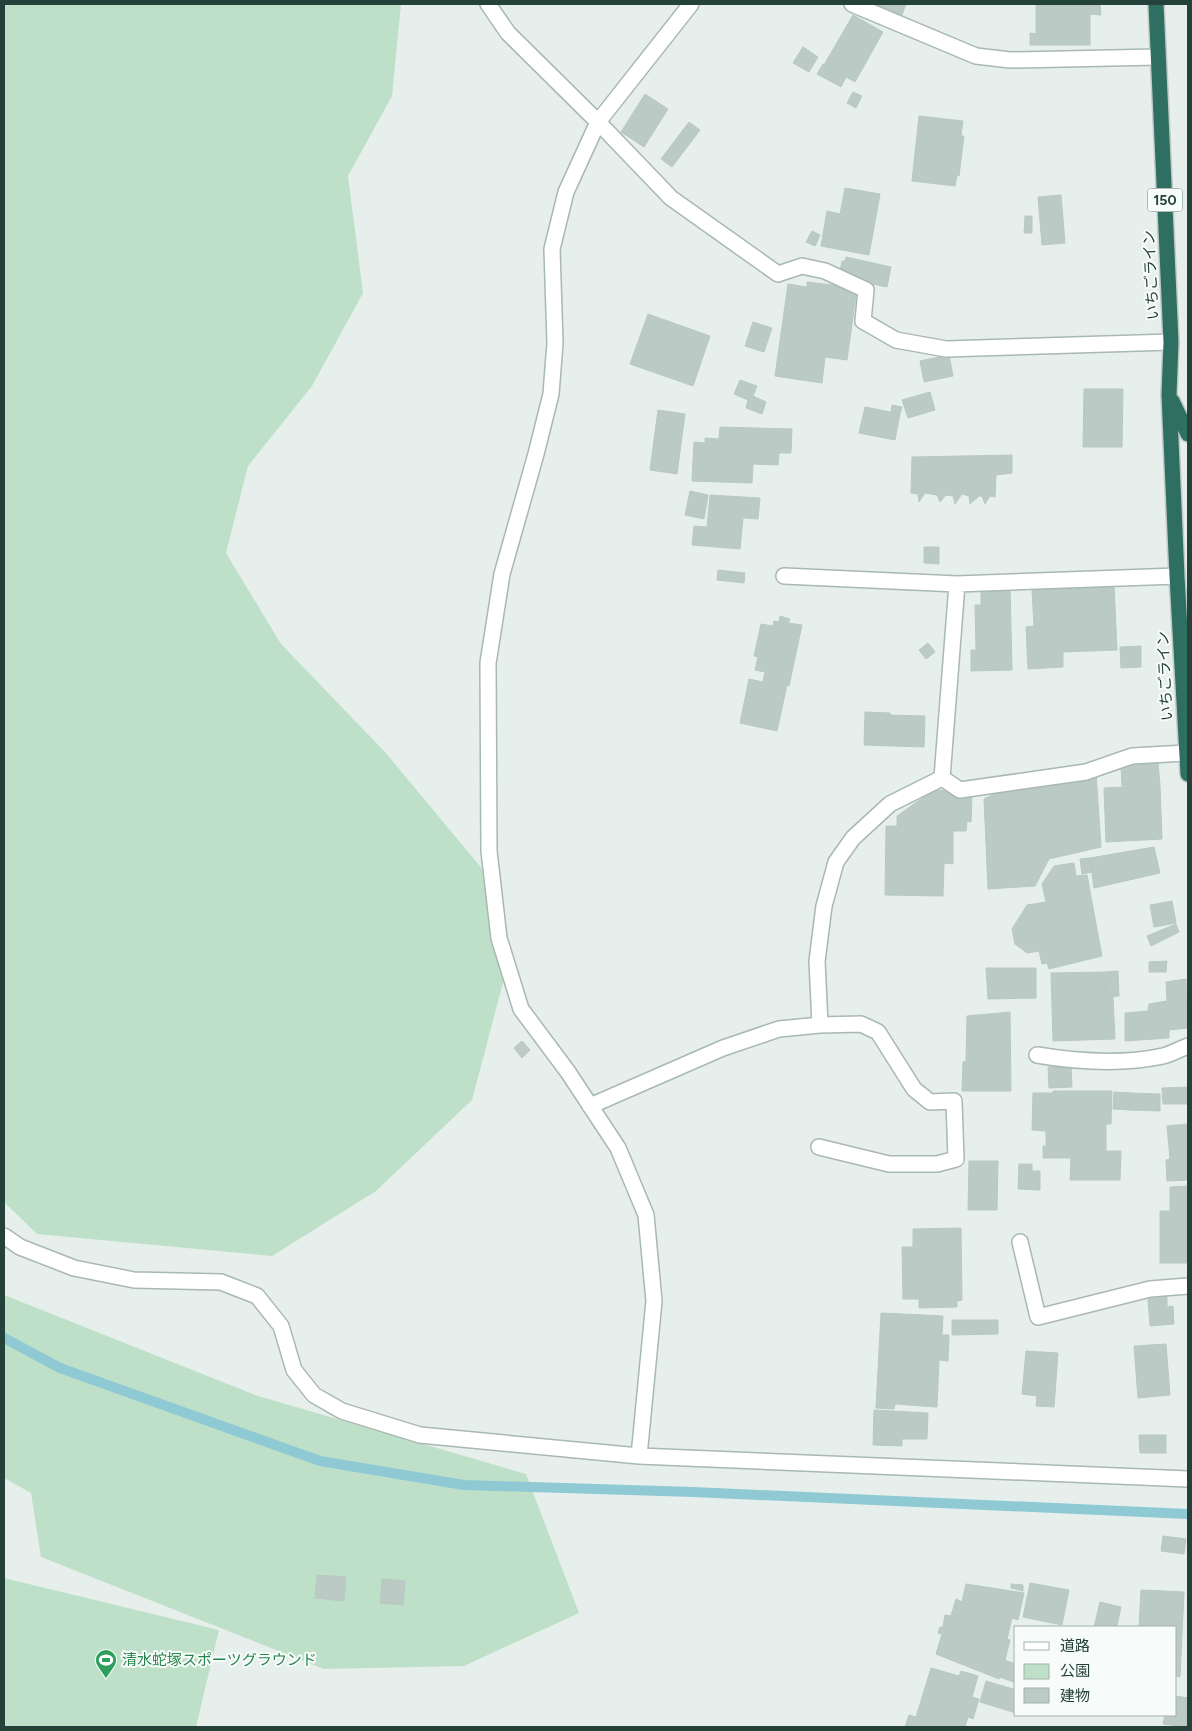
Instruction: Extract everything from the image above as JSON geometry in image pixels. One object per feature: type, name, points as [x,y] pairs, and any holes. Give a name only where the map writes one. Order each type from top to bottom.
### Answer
[{"type":"highway","name":"いちごライン","points":[[1156,4],[1172,342],[1169,395],[1188,774]]},
{"type":"highway","name":"いちごライン","points":[[1169,395],[1188,434]]},
{"type":"street","points":[[488,4],[508,33],[671,198],[778,274],[802,266],[826,271],[866,290],[863,321],[896,340],[946,349],[1172,342]]},
{"type":"street","points":[[639,1456],[654,1301],[646,1215],[618,1148],[568,1072],[521,1010],[499,938],[489,851],[488,663],[502,574],[551,394],[555,343],[552,249],[566,192],[598,122],[691,4]]},
{"type":"street","points":[[852,4],[976,56],[1010,60],[1158,57]]},
{"type":"street","points":[[784,576],[956,584],[1177,576]]},
{"type":"street","points":[[942,778],[956,584]]},
{"type":"street","points":[[942,778],[960,790],[1086,772],[1132,756],[1186,753]]},
{"type":"street","points":[[820,1025],[818,961],[824,906],[836,862],[854,838],[890,804],[942,778]]},
{"type":"street","points":[[590,1106],[723,1048],[779,1029],[861,1024],[878,1032],[914,1089],[930,1102],[954,1101],[956,1159],[937,1164],[889,1164],[819,1147]]},
{"type":"street","points":[[1037,1055],[1069,1060],[1108,1062],[1164,1056],[1188,1046]]},
{"type":"street","points":[[4,1236],[20,1247],[74,1268],[134,1280],[221,1282],[257,1296],[281,1326],[294,1370],[314,1395],[342,1411],[420,1434],[639,1456],[1188,1480]]},
{"type":"street","points":[[1020,1242],[1038,1316],[1150,1289],[1188,1286]]},
{"type":"green space","points":[[4,4],[401,4],[392,96],[348,176],[363,293],[312,386],[248,466],[226,553],[281,644],[385,752],[484,871],[504,979],[472,1100],[376,1191],[272,1256],[37,1234],[4,1202]]},
{"type":"green space","points":[[4,1295],[258,1396],[526,1474],[579,1613],[464,1666],[324,1669],[41,1557],[31,1493],[4,1478]]},
{"type":"green space","name":"清水蛇塚スポーツグラウンド","points":[[4,1578],[219,1630],[196,1727],[4,1727]]},
{"type":"building","points":[[873,4],[906,4],[902,15]]},
{"type":"building","points":[[1036,4],[1100,4],[1101,15],[1090,14],[1090,45],[1030,45],[1030,33],[1036,34]]},
{"type":"building","points":[[853,15],[883,32],[855,82],[824,65]]},
{"type":"building","points":[[803,47],[818,57],[809,72],[793,63]]},
{"type":"building","points":[[823,64],[846,77],[841,87],[817,74]]},
{"type":"building","points":[[853,92],[862,96],[856,108],[847,103]]},
{"type":"building","points":[[645,94],[668,109],[644,147],[621,132]]},
{"type":"building","points":[[919,116],[963,121],[961,136],[964,136],[959,176],[957,175],[955,186],[912,181]]},
{"type":"building","points":[[689,122],[700,130],[672,167],[661,159]]},
{"type":"building","points":[[845,188],[880,194],[869,255],[821,246],[827,211],[840,214]]},
{"type":"building","points":[[1061,195],[1065,243],[1042,245],[1038,197]]},
{"type":"building","points":[[1025,216],[1032,216],[1032,233],[1024,233]]},
{"type":"building","points":[[812,231],[820,235],[815,246],[806,242]]},
{"type":"building","points":[[846,257],[891,267],[887,287],[839,277],[842,261],[845,261]]},
{"type":"building","points":[[807,282],[857,288],[847,360],[825,357],[822,383],[775,376],[788,284],[807,287]]},
{"type":"building","points":[[648,314],[710,336],[693,386],[630,364]]},
{"type":"building","points":[[753,322],[772,328],[764,352],[745,346]]},
{"type":"building","points":[[949,355],[953,376],[924,382],[920,361]]},
{"type":"building","points":[[740,380],[757,386],[753,396],[766,402],[762,414],[746,408],[748,400],[734,394]]},
{"type":"building","points":[[1084,389],[1123,389],[1122,447],[1083,447]]},
{"type":"building","points":[[930,392],[935,410],[908,418],[902,400]]},
{"type":"building","points":[[892,405],[902,407],[900,414],[891,412]]},
{"type":"building","points":[[865,407],[900,414],[895,440],[859,433]]},
{"type":"building","points":[[658,410],[685,414],[677,474],[650,470]]},
{"type":"building","points":[[720,427],[792,429],[791,453],[779,453],[778,465],[753,464],[752,483],[692,481],[694,442],[705,443],[705,438],[719,439]]},
{"type":"building","points":[[1012,455],[1012,473],[996,475],[995,497],[990,496],[985,504],[982,496],[979,496],[970,504],[969,496],[962,494],[955,504],[953,496],[946,495],[940,502],[937,495],[925,493],[919,502],[918,494],[911,493],[912,457]]},
{"type":"building","points":[[690,491],[708,495],[704,519],[685,515]]},
{"type":"building","points":[[710,495],[760,498],[758,519],[743,518],[740,549],[692,545],[694,526],[707,527]]},
{"type":"building","points":[[924,547],[939,547],[939,564],[924,563]]},
{"type":"building","points":[[718,570],[745,573],[744,583],[717,580]]},
{"type":"building","points":[[1114,585],[1117,650],[1063,652],[1063,667],[1028,669],[1026,627],[1034,626],[1032,590]]},
{"type":"building","points":[[981,587],[1010,587],[1012,670],[971,671],[971,650],[976,650],[975,605],[981,605]]},
{"type":"building","points":[[780,616],[790,619],[788,623],[802,625],[777,731],[740,723],[749,679],[763,682],[765,672],[755,670],[758,657],[754,656],[761,624],[773,626],[774,621],[779,622]]},
{"type":"building","points":[[928,643],[935,652],[926,659],[919,650]]},
{"type":"building","points":[[1141,646],[1141,667],[1121,668],[1120,647]]},
{"type":"building","points":[[865,712],[925,716],[924,747],[864,745]]},
{"type":"building","points":[[1158,762],[1160,785],[1122,786],[1121,766]]},
{"type":"building","points":[[1096,773],[1101,847],[1049,859],[1035,886],[988,889],[984,799],[1004,789]]},
{"type":"building","points":[[1160,785],[1162,839],[1106,842],[1104,788]]},
{"type":"building","points":[[934,790],[963,791],[972,795],[971,822],[967,821],[966,831],[953,831],[953,864],[944,863],[943,896],[885,895],[886,826],[897,826],[897,816]]},
{"type":"building","points":[[1154,847],[1160,873],[1094,888],[1090,858]]},
{"type":"building","points":[[1090,858],[1092,872],[1082,874],[1080,859]]},
{"type":"building","points":[[1074,863],[1076,876],[1087,875],[1102,956],[1049,969],[1047,963],[1042,964],[1039,951],[1027,953],[1015,944],[1012,929],[1027,905],[1046,902],[1042,884],[1054,866]]},
{"type":"building","points":[[1172,901],[1176,923],[1154,927],[1150,905]]},
{"type":"building","points":[[1176,924],[1179,932],[1151,946],[1147,936]]},
{"type":"building","points":[[1167,961],[1166,972],[1149,972],[1149,962]]},
{"type":"building","points":[[986,968],[1036,968],[1036,998],[988,999]]},
{"type":"building","points":[[1118,971],[1119,996],[1105,997],[1104,972]]},
{"type":"building","points":[[1104,972],[1105,997],[1113,997],[1115,1039],[1053,1041],[1051,973]]},
{"type":"building","points":[[1186,979],[1187,1028],[1169,1030],[1169,1038],[1125,1041],[1125,1013],[1148,1011],[1149,1004],[1167,1001],[1166,982]]},
{"type":"building","points":[[1010,1012],[1011,1091],[962,1091],[963,1062],[966,1061],[967,1016]]},
{"type":"building","points":[[522,1041],[530,1050],[522,1058],[514,1048]]},
{"type":"building","points":[[1071,1066],[1072,1087],[1049,1088],[1048,1067]]},
{"type":"building","points":[[1188,1087],[1188,1104],[1163,1104],[1162,1088]]},
{"type":"building","points":[[1053,1091],[1112,1091],[1111,1124],[1106,1124],[1106,1151],[1121,1151],[1120,1180],[1070,1180],[1071,1158],[1043,1158],[1043,1146],[1046,1146],[1046,1131],[1032,1130],[1033,1093],[1053,1093]]},
{"type":"building","points":[[1114,1092],[1131,1093],[1130,1110],[1113,1109]]},
{"type":"building","points":[[1131,1093],[1160,1094],[1160,1111],[1130,1110]]},
{"type":"building","points":[[1188,1124],[1188,1180],[1167,1181],[1166,1160],[1170,1159],[1167,1126]]},
{"type":"building","points":[[969,1161],[998,1161],[997,1210],[968,1210]]},
{"type":"building","points":[[1019,1164],[1032,1164],[1032,1171],[1040,1171],[1040,1190],[1018,1189]]},
{"type":"building","points":[[1188,1186],[1188,1263],[1160,1263],[1160,1211],[1170,1211],[1170,1187]]},
{"type":"building","points":[[961,1228],[962,1300],[957,1301],[957,1307],[919,1308],[919,1299],[903,1299],[902,1247],[913,1247],[913,1229]]},
{"type":"building","points":[[1167,1297],[1167,1307],[1173,1306],[1174,1324],[1150,1326],[1148,1299]]},
{"type":"building","points":[[881,1313],[943,1316],[942,1335],[949,1335],[948,1361],[939,1360],[937,1407],[895,1404],[894,1409],[876,1408]]},
{"type":"building","points":[[952,1320],[998,1320],[998,1334],[952,1335]]},
{"type":"building","points":[[1166,1344],[1170,1395],[1138,1398],[1134,1346]]},
{"type":"building","points":[[1026,1351],[1058,1353],[1054,1407],[1036,1406],[1037,1396],[1022,1394]]},
{"type":"building","points":[[874,1410],[928,1413],[927,1439],[902,1439],[902,1446],[873,1445]]},
{"type":"building","points":[[1139,1435],[1166,1435],[1166,1453],[1140,1453]]},
{"type":"building","points":[[1163,1536],[1186,1539],[1184,1554],[1161,1551]]},
{"type":"building","points":[[317,1575],[346,1577],[344,1601],[315,1598]]},
{"type":"building","points":[[382,1579],[405,1581],[403,1605],[380,1603]]},
{"type":"building","points":[[1030,1583],[1069,1590],[1062,1625],[1023,1617]]},
{"type":"building","points":[[966,1584],[1024,1593],[1018,1620],[1012,1618],[1007,1639],[1010,1640],[1005,1660],[1007,1661],[999,1679],[936,1654],[942,1634],[938,1633],[940,1627],[943,1627],[945,1615],[951,1616],[956,1599],[962,1602]]},
{"type":"building","points":[[1011,1584],[1023,1585],[1023,1591],[1011,1588]]},
{"type":"building","points":[[1141,1590],[1184,1592],[1180,1677],[1177,1676],[1177,1626],[1139,1626]]},
{"type":"building","points":[[1100,1602],[1121,1607],[1117,1626],[1094,1626]]},
{"type":"building","points":[[1007,1661],[1014,1663],[1014,1682],[1000,1677]]},
{"type":"building","points":[[931,1668],[959,1676],[961,1671],[978,1676],[972,1697],[979,1699],[973,1719],[968,1717],[965,1727],[905,1727],[909,1715],[916,1717]]},
{"type":"building","points":[[986,1681],[1014,1689],[1014,1712],[980,1702]]},
{"type":"building","points":[[1177,1696],[1188,1698],[1188,1727],[1163,1724],[1165,1716],[1177,1716]]},
{"type":"waterway","points":[[4,1338],[60,1368],[320,1461],[464,1485],[693,1492],[1188,1514]]},
{"type":"place","name":"清水蛇塚スポーツグラウンド","points":[[106,1679]]}]
